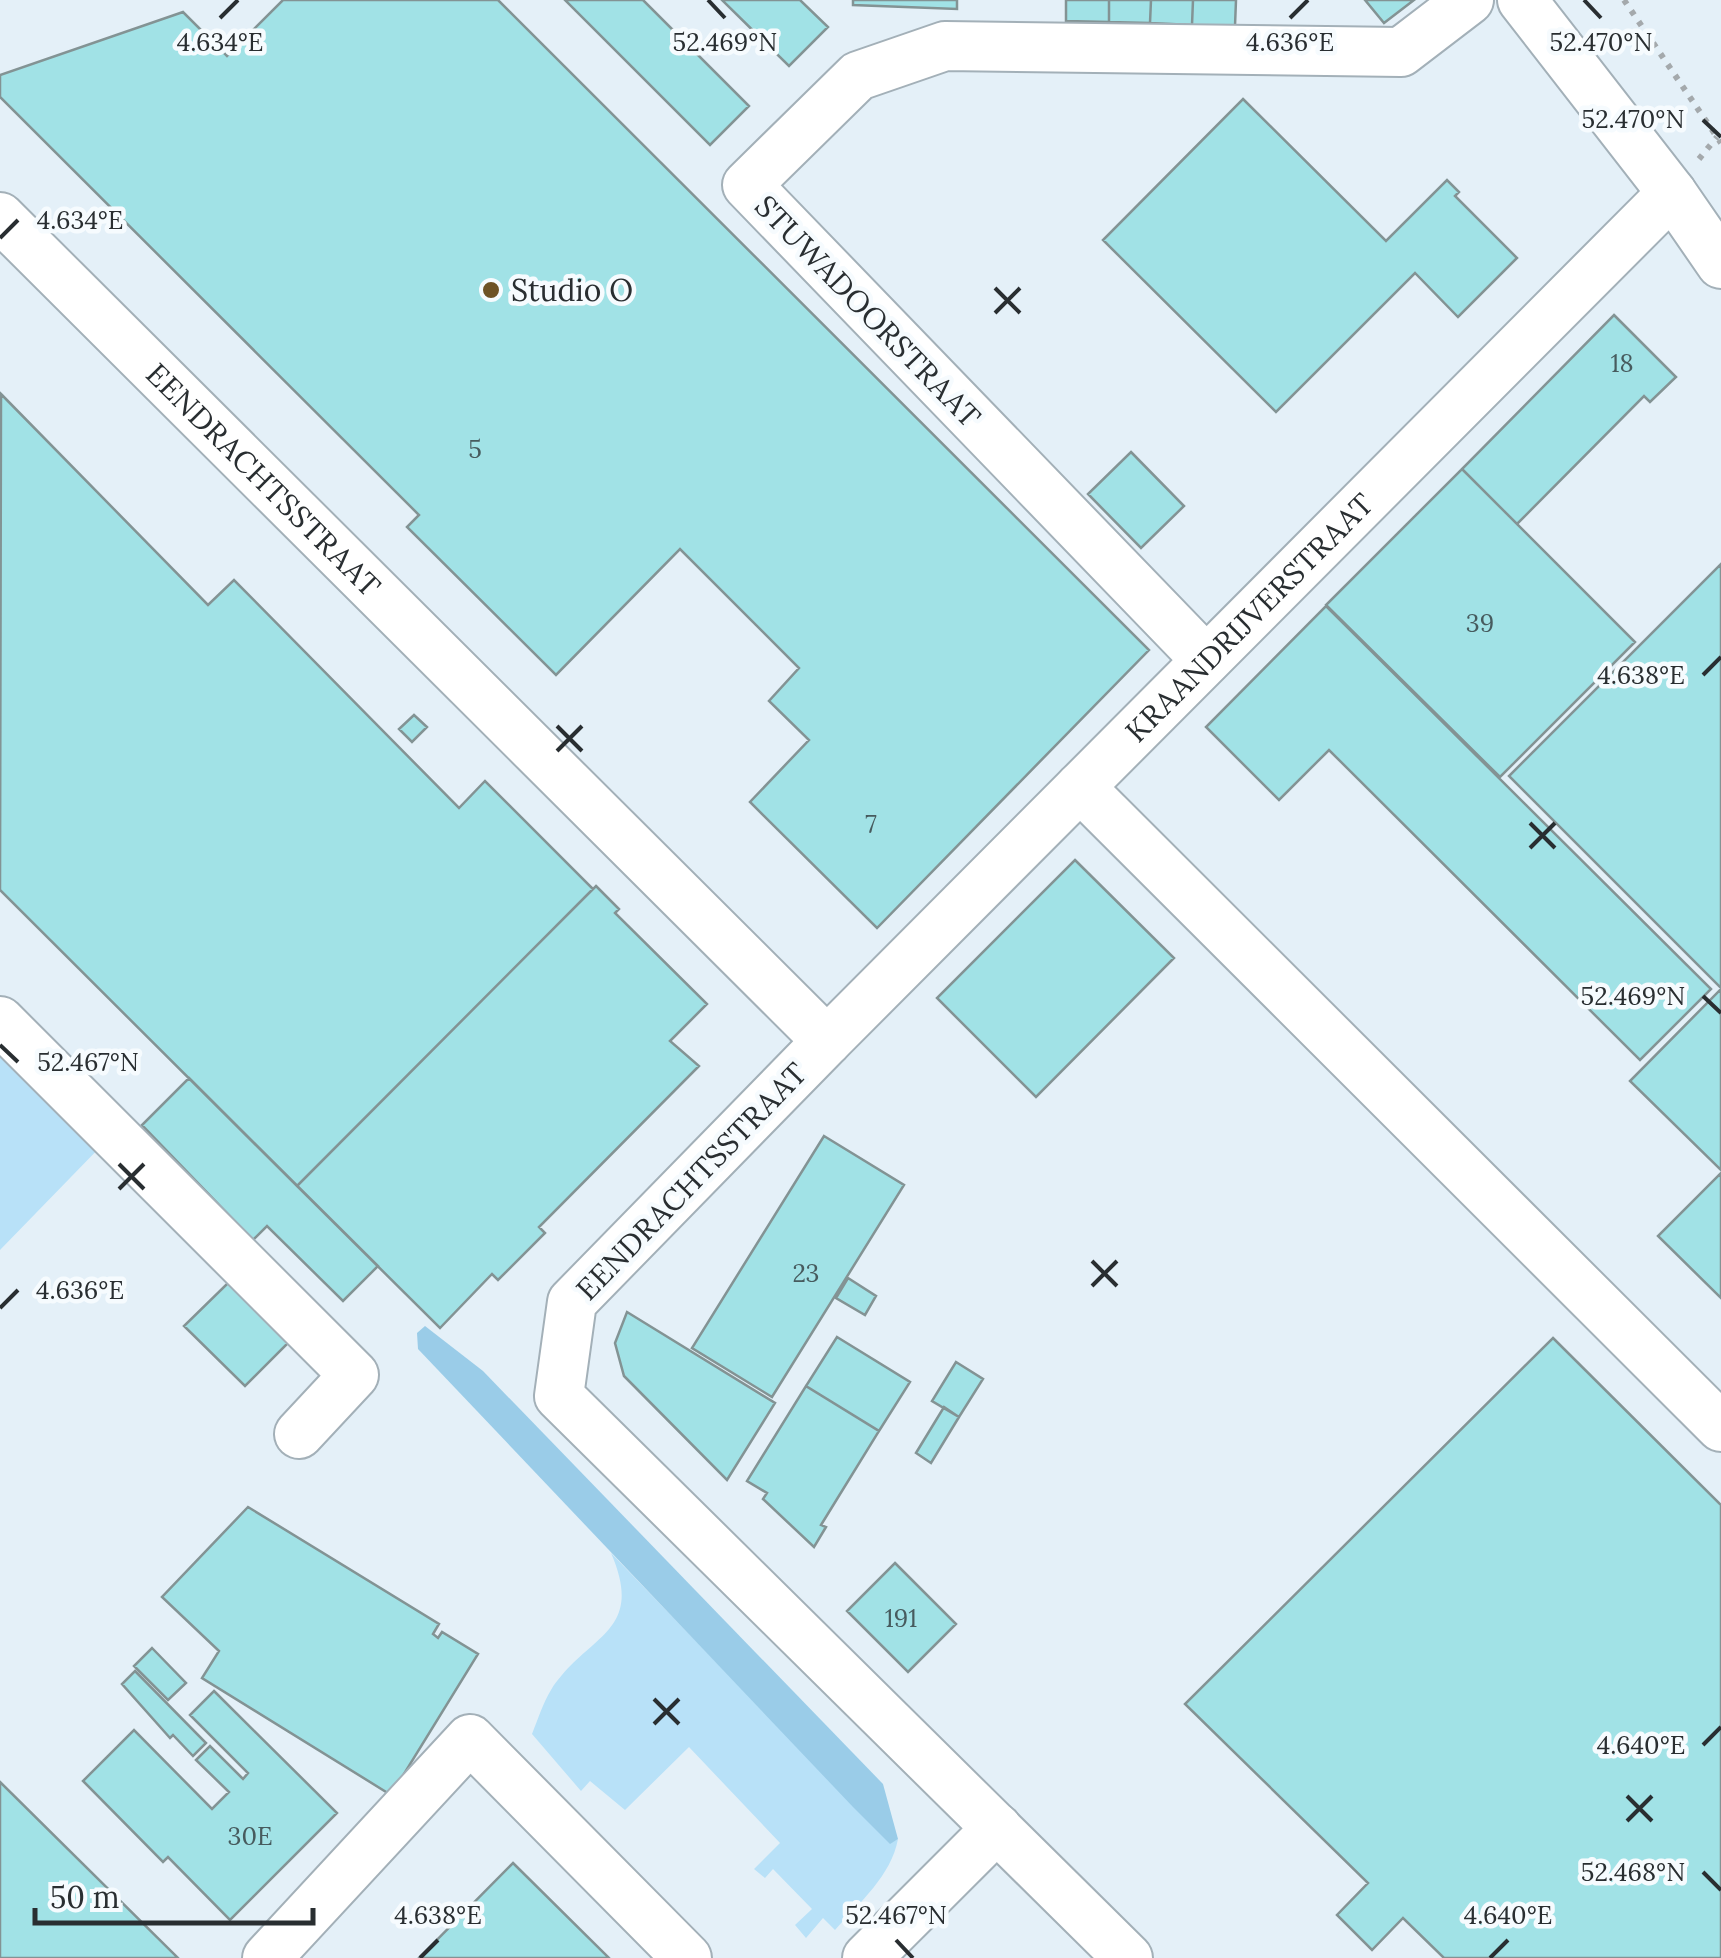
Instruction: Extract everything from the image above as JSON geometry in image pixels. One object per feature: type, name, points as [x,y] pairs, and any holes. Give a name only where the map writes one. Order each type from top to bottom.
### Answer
[{"type":"street","name":"STUWADOORSTRAAT","points":[[1206,660],[746,185],[858,76],[945,46],[1401,52],[1470,0]]},
{"type":"street","points":[[1522,0],[1672,193],[1721,264]]},
{"type":"street","name":"KRAANDRIJVERSTRAAT","points":[[827,1042],[1672,193]]},
{"type":"street","name":"EENDRACHTSSTRAAT","points":[[0,216],[827,1042],[572,1302],[559,1396],[1128,1958]]},
{"type":"street","points":[[1080,787],[1721,1427]]},
{"type":"street","points":[[0,1021],[354,1375],[299,1434]]},
{"type":"street","points":[[267,1958],[470,1739],[687,1958]]},
{"type":"street","points":[[867,1957],[997,1828]]},
{"type":"path","points":[[1624,0],[1721,143]]},
{"type":"shaded area","points":[[0,0],[1721,0],[1721,1958],[0,1958]]},
{"type":"shaded area","points":[[0,1039],[106,1141],[0,1250]]},
{"type":"shaded area","points":[[425,1326],[483,1371],[883,1784],[898,1839],[890,1844],[853,1807],[418,1349],[417,1333]]},
{"type":"shaded area","points":[[611,1553],[890,1843],[898,1839],[882,1877],[835,1930],[823,1918],[806,1938],[795,1925],[812,1909],[773,1869],[765,1878],[754,1869],[780,1843],[689,1747],[625,1810],[590,1781],[581,1791],[532,1734],[551,1690],[617,1617],[620,1580]]},
{"type":"building","name":"Studio O","points":[[283,0],[498,0],[1149,650],[877,928],[750,802],[809,740],[769,701],[799,668],[680,549],[556,675],[407,527],[419,515],[0,97],[0,75],[183,12],[227,56]]},
{"type":"building","points":[[565,0],[643,0],[749,106],[710,145]]},
{"type":"building","points":[[722,0],[800,0],[828,27],[789,66]]},
{"type":"building","points":[[853,0],[957,0],[957,9],[853,5]]},
{"type":"building","points":[[1066,0],[1109,0],[1109,22],[1066,21]]},
{"type":"building","points":[[1109,0],[1151,0],[1150,23],[1109,22]]},
{"type":"building","points":[[1151,0],[1193,0],[1192,25],[1150,23]]},
{"type":"building","points":[[1193,0],[1236,0],[1235,26],[1192,25]]},
{"type":"building","points":[[1365,0],[1414,0],[1384,23]]},
{"type":"building","points":[[1243,99],[1386,241],[1447,180],[1459,192],[1455,196],[1517,258],[1458,317],[1415,273],[1276,412],[1103,240]]},
{"type":"building","points":[[1614,315],[1676,377],[1650,402],[1644,396],[1517,524],[1462,469]]},
{"type":"building","points":[[1,394],[208,605],[234,580],[459,808],[485,781],[593,889],[297,1186],[0,890]]},
{"type":"building","points":[[1131,452],[1184,506],[1141,548],[1088,494]]},
{"type":"building","points":[[1462,469],[1635,642],[1500,777],[1326,605]]},
{"type":"building","points":[[1721,564],[1721,988],[1509,776]]},
{"type":"building","points":[[1326,606],[1711,989],[1640,1060],[1329,750],[1279,800],[1206,727]]},
{"type":"building","points":[[414,715],[427,727],[412,742],[399,729]]},
{"type":"building","points":[[1075,860],[1174,958],[1036,1097],[937,998]]},
{"type":"building","points":[[596,886],[619,909],[615,913],[707,1004],[670,1041],[699,1066],[539,1227],[545,1233],[498,1280],[492,1274],[440,1328],[297,1186]]},
{"type":"building","points":[[1721,989],[1721,1170],[1630,1081]]},
{"type":"building","points":[[189,1078],[378,1266],[343,1301],[267,1226],[253,1240],[142,1125]]},
{"type":"building","points":[[824,1136],[904,1185],[772,1397],[692,1348]]},
{"type":"building","points":[[1721,1173],[1721,1298],[1658,1236]]},
{"type":"building","points":[[848,1278],[876,1296],[865,1315],[836,1298]]},
{"type":"building","points":[[228,1283],[288,1343],[245,1386],[184,1326]]},
{"type":"building","points":[[627,1312],[775,1403],[727,1480],[624,1376],[615,1343]]},
{"type":"building","points":[[837,1337],[910,1382],[879,1431],[806,1386]]},
{"type":"building","points":[[1553,1338],[1721,1505],[1721,1958],[1444,1958],[1403,1918],[1372,1950],[1337,1915],[1368,1883],[1185,1704]]},
{"type":"building","points":[[956,1362],[983,1379],[959,1417],[932,1401]]},
{"type":"building","points":[[806,1386],[879,1431],[821,1525],[826,1527],[814,1547],[763,1499],[767,1493],[747,1481]]},
{"type":"building","points":[[944,1407],[959,1417],[931,1463],[916,1453]]},
{"type":"building","points":[[248,1507],[439,1624],[433,1634],[438,1638],[442,1632],[478,1654],[391,1795],[202,1678],[219,1651],[162,1597]]},
{"type":"building","points":[[895,1563],[956,1624],[908,1672],[847,1611]]},
{"type":"building","points":[[152,1648],[186,1683],[168,1700],[134,1666]]},
{"type":"building","points":[[135,1671],[206,1743],[193,1756],[173,1735],[170,1738],[122,1684]]},
{"type":"building","points":[[214,1691],[337,1813],[230,1920],[168,1857],[163,1862],[83,1781],[134,1730],[212,1809],[229,1792],[196,1760],[210,1746],[243,1779],[248,1773],[190,1715]]},
{"type":"building","points":[[0,1782],[178,1958],[0,1958]]},
{"type":"building","points":[[513,1863],[609,1958],[419,1958]]},
{"type":"place","name":"Studio O","points":[[491,290]]}]
